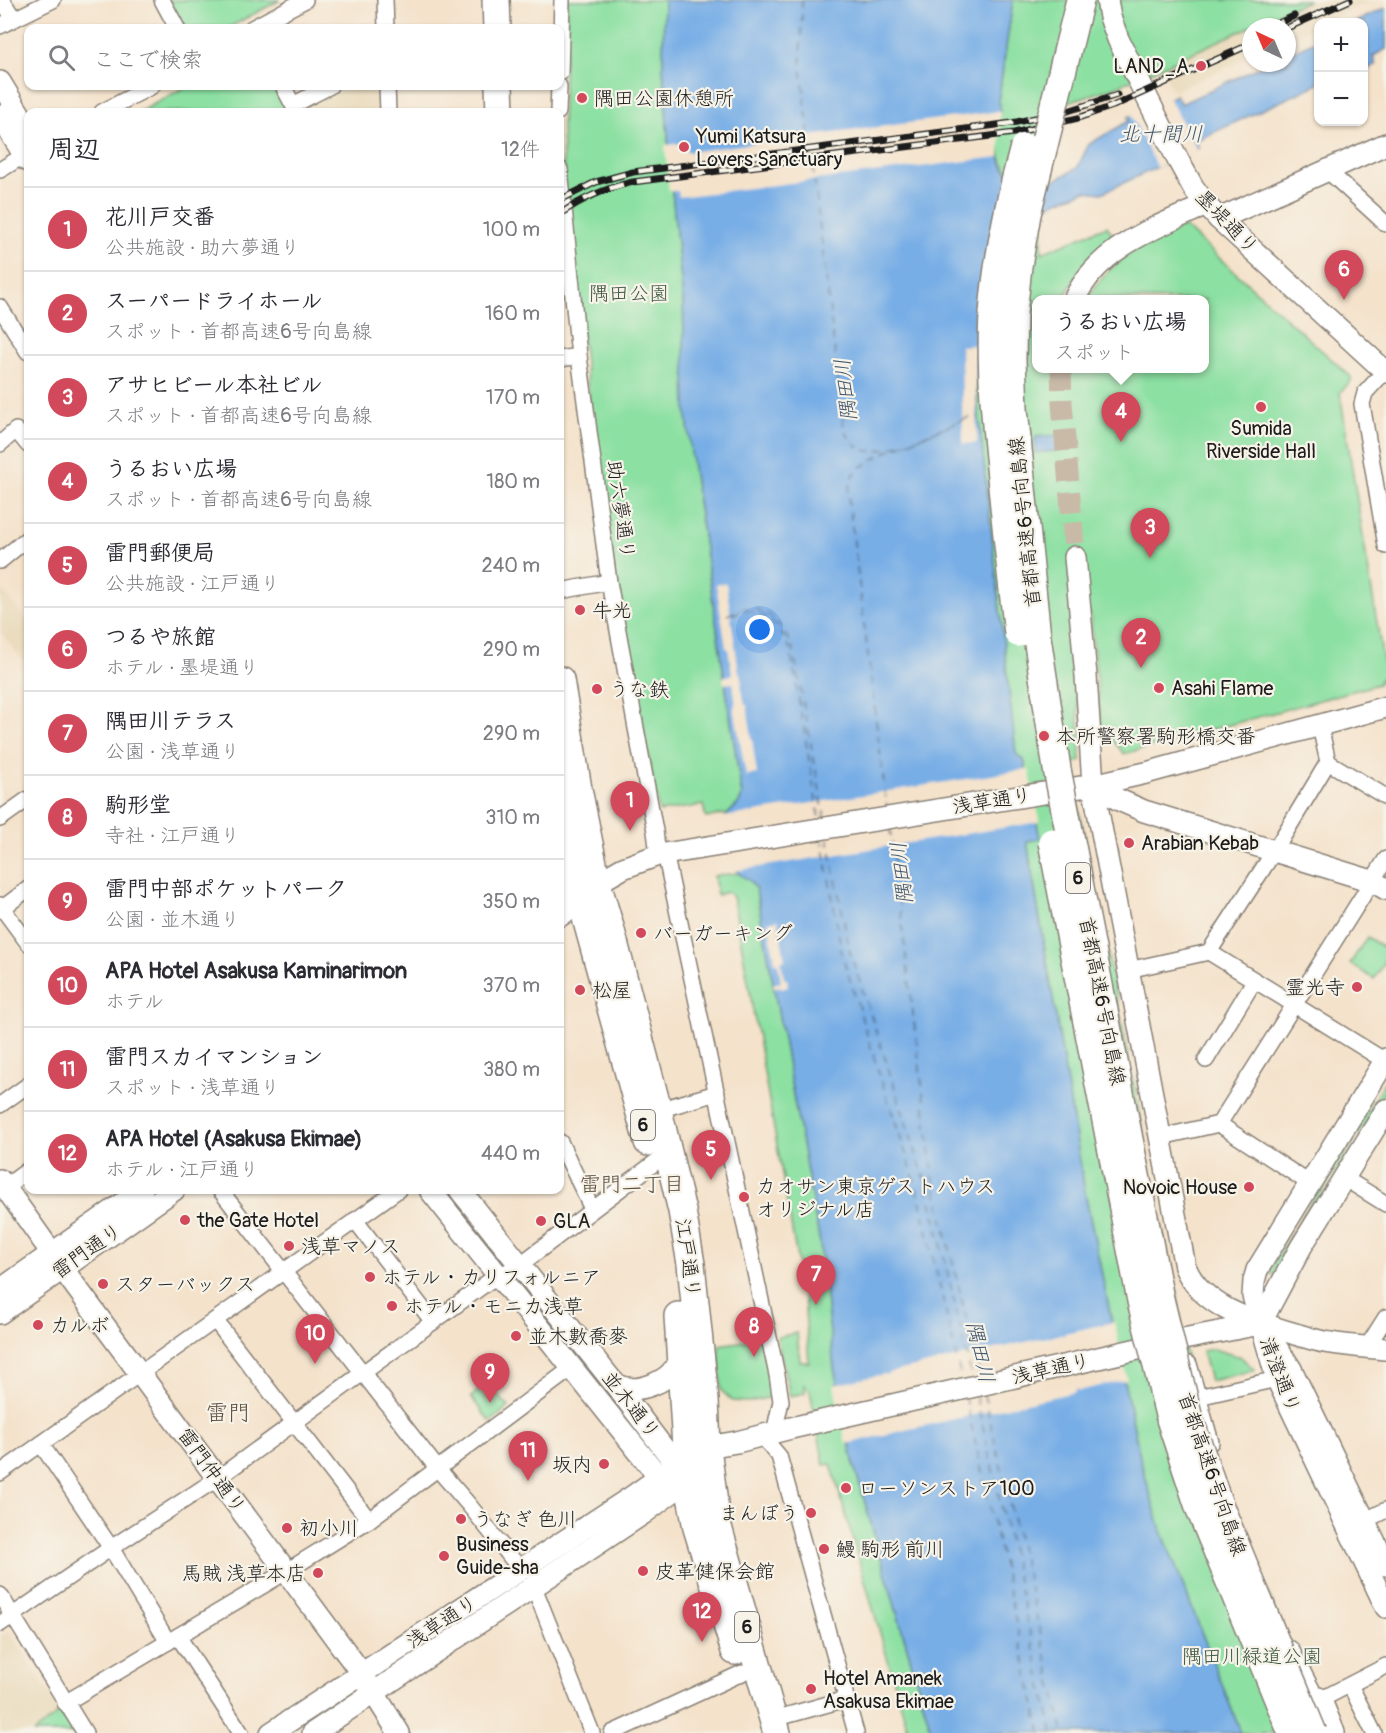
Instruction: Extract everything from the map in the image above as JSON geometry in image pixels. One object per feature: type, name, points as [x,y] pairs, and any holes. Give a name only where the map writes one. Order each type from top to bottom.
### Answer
[{"type":"highway","points":[[478,0],[480,24]]},
{"type":"highway","points":[[495,0],[497,24]]},
{"type":"highway","name":"首都高速6号向島線","points":[[1060,0],[1008,211],[993,313],[994,411],[1018,639],[1038,771],[1114,1167],[1141,1301],[1167,1408],[1199,1507],[1292,1733]]},
{"type":"highway","name":"首都高速6号向島線","points":[[1080,0],[1027,214],[1013,314],[1014,409],[1037,637],[1057,769],[1160,1299],[1188,1415],[1218,1502],[1312,1733]]},
{"type":"highway","points":[[482,90],[483,108]]},
{"type":"highway","points":[[499,90],[500,108]]},
{"type":"highway","name":"江戸通り","points":[[564,704],[578,789],[575,895],[610,927],[658,1110],[665,1210],[674,1268],[681,1355],[685,1469]]},
{"type":"highway","name":"江戸通り","points":[[564,852],[575,895],[662,1157],[682,1210],[691,1264],[705,1400],[685,1469]]},
{"type":"highway","points":[[685,1469],[709,1531]]},
{"type":"highway","points":[[1224,1491],[1234,1604],[1278,1733]]},
{"type":"highway","name":"6","points":[[709,1531],[742,1673],[770,1728]]},
{"type":"highway","name":"6","points":[[709,1531],[770,1728]]},
{"type":"highway","points":[[1318,1701],[1331,1733]]},
{"type":"main road","name":"墨堤通り","points":[[1107,0],[1118,39],[1193,187],[1213,212],[1385,371]]},
{"type":"main road","points":[[0,82],[24,121]]},
{"type":"main road","points":[[0,116],[24,152]]},
{"type":"main road","points":[[1077,295],[1101,263],[1146,231],[1213,212],[1328,171],[1386,144]]},
{"type":"main road","points":[[1075,557],[1093,785],[1185,1267],[1190,1278],[1205,1295],[1216,1303],[1260,1324],[1329,1343],[1377,1348]]},
{"type":"main road","name":"浅草通り","points":[[575,895],[624,868],[662,854],[1093,785],[1146,773],[1386,707]]},
{"type":"main road","points":[[1093,785],[1144,811],[1275,850],[1379,885]]},
{"type":"main road","points":[[1260,1324],[1253,1296],[1257,1270],[1385,1060]]},
{"type":"main road","points":[[1260,1324],[1301,1247],[1386,1110]]},
{"type":"main road","name":"雷門仲通り","points":[[2,1183],[362,1674],[399,1733]]},
{"type":"main road","name":"雷門通り","points":[[0,1313],[57,1261],[137,1194]]},
{"type":"main road","name":"雷門通り","points":[[0,1290],[57,1261],[167,1194]]},
{"type":"main road","name":"並木通り","points":[[433,1194],[609,1414],[685,1469]]},
{"type":"main road","name":"並木通り","points":[[463,1194],[685,1469]]},
{"type":"main road","name":"浅草通り","points":[[271,1733],[521,1570],[685,1469],[737,1442],[1178,1340],[1260,1324]]},
{"type":"main road","name":"清澄通り","points":[[1260,1324],[1277,1378],[1386,1607]]},
{"type":"main road","name":"清澄通り","points":[[1260,1324],[1291,1369],[1386,1565]]},
{"type":"main road","points":[[609,1414],[615,1416],[624,1414],[628,1407],[620,1390],[648,1385],[669,1375],[677,1367],[681,1355]]},
{"type":"main road","name":"浅草通り","points":[[313,1733],[644,1513],[685,1469]]},
{"type":"street","points":[[2,0],[7,23],[53,0]]},
{"type":"street","points":[[162,0],[175,24]]},
{"type":"street","points":[[260,24],[305,0]]},
{"type":"street","points":[[385,0],[386,24]]},
{"type":"street","points":[[561,24],[562,0]]},
{"type":"street","points":[[128,107],[147,90]]},
{"type":"street","points":[[286,90],[293,105],[322,90]]},
{"type":"street","points":[[387,90],[388,108]]},
{"type":"street","points":[[558,108],[559,90]]},
{"type":"street","points":[[0,170],[24,158]]},
{"type":"street","points":[[1328,171],[1386,224]]},
{"type":"street","name":"助六夢通り","points":[[564,208],[579,356],[609,582],[654,823],[717,1093],[781,1394],[781,1401],[768,1434]]},
{"type":"street","points":[[0,307],[24,346]]},
{"type":"street","points":[[564,358],[579,356]]},
{"type":"street","points":[[1385,371],[1365,393],[1362,404],[1386,546]]},
{"type":"street","points":[[0,444],[16,430],[24,440]]},
{"type":"street","points":[[0,561],[24,541]]},
{"type":"street","points":[[564,590],[609,582]]},
{"type":"street","points":[[1128,970],[1209,952],[1328,762],[1320,726]]},
{"type":"street","points":[[1328,762],[1386,797]]},
{"type":"street","points":[[0,819],[24,802]]},
{"type":"street","points":[[1161,1137],[1219,1124],[1294,1003],[1379,885],[1386,859]]},
{"type":"street","points":[[24,892],[1,908],[24,938]]},
{"type":"street","points":[[1209,952],[1385,1060]]},
{"type":"street","points":[[1206,1060],[1254,981]]},
{"type":"street","points":[[0,1105],[24,1088]]},
{"type":"street","points":[[658,1110],[717,1093]]},
{"type":"street","points":[[1219,1124],[1310,1183]]},
{"type":"street","points":[[564,1150],[592,1209]]},
{"type":"street","points":[[6,1619],[218,1478],[499,1275],[521,1264],[662,1157]]},
{"type":"street","points":[[2,1183],[24,1172]]},
{"type":"street","points":[[1344,1178],[1386,1204]]},
{"type":"street","points":[[223,1194],[437,1468],[469,1504],[521,1570]]},
{"type":"street","points":[[0,1473],[392,1194]]},
{"type":"street","points":[[356,1220],[433,1322]]},
{"type":"street","points":[[1377,1348],[1386,1317]]},
{"type":"street","points":[[214,1320],[369,1520]]},
{"type":"street","points":[[1178,1340],[1198,1397],[1224,1491],[1247,1557],[1318,1701],[1386,1666]]},
{"type":"street","points":[[65,1703],[369,1520],[572,1368]]},
{"type":"street","points":[[1198,1397],[1277,1378]]},
{"type":"street","points":[[768,1434],[779,1456],[856,1733]]},
{"type":"street","points":[[41,1444],[173,1639],[241,1733]]},
{"type":"street","points":[[1364,1521],[1386,1510]]},
{"type":"street","points":[[534,1587],[592,1733]]},
{"type":"street","points":[[0,1595],[6,1619],[85,1733]]},
{"type":"street","points":[[612,1733],[742,1673]]},
{"type":"street","points":[[1350,1684],[1374,1733]]},
{"type":"street","points":[[770,1728],[846,1699]]},
{"type":"shaded area","points":[[1310,0],[1372,0],[1332,18],[1314,18],[1314,27],[1296,35],[1296,18],[1270,18]]},
{"type":"shaded area","points":[[1242,31],[1242,60],[1173,92],[1161,67]]},
{"type":"shaded area","points":[[341,90],[378,90],[378,108],[307,108]]},
{"type":"shaded area","points":[[0,587],[24,617],[24,662],[0,632]]},
{"type":"shaded area","points":[[9,1631],[60,1712],[34,1733],[0,1733],[0,1637]]},
{"type":"green space","points":[[169,0],[280,0],[235,24],[182,24]]},
{"type":"green space","name":"隅田公園","points":[[567,0],[664,0],[663,67],[683,300],[692,461],[742,796],[739,803],[726,816],[724,814],[706,818],[703,805],[659,812],[603,518],[564,181]]},
{"type":"green space","points":[[1013,0],[1309,0],[1269,18],[1242,18],[1242,30],[1113,88],[1068,102],[1009,173],[1004,166],[999,149],[1000,104],[998,103]]},
{"type":"green space","points":[[180,90],[276,90],[284,108],[147,108]]},
{"type":"green space","name":"隅田川緑道公園","points":[[1042,209],[1042,253],[1107,226],[1114,237],[1082,267],[1065,295],[1032,295],[1032,373],[1209,373],[1209,295],[1090,295],[1110,269],[1130,253],[1152,240],[1185,227],[1351,377],[1351,381],[1340,393],[1385,673],[1378,684],[1124,754],[1101,725],[1090,613],[1074,631],[1081,761],[1070,764],[1153,1191],[1177,1293],[1188,1371],[1213,1463],[1286,1636],[1336,1733],[1241,1733],[1159,1524],[1141,1462],[1086,1198],[1027,841],[1039,838],[1024,760],[1016,755],[977,400],[976,376],[983,376],[984,371],[978,370],[982,304],[1021,220]]},
{"type":"green space","points":[[738,873],[750,881],[756,889],[820,1243],[834,1368],[854,1465],[932,1733],[909,1733],[831,1464],[824,1465],[810,1391],[804,1385],[805,1393],[790,1396],[777,1337],[797,1333],[800,1362],[809,1362],[804,1298],[733,897],[727,892],[717,895],[714,876]]},
{"type":"green space","points":[[1367,937],[1386,949],[1386,959],[1374,979],[1350,964]]},
{"type":"green space","points":[[1386,1080],[1386,1090],[1290,1245],[1274,1275],[1269,1274],[1277,1257]]},
{"type":"green space","points":[[766,1338],[774,1395],[748,1402],[732,1401],[721,1390],[719,1345]]},
{"type":"green space","points":[[1213,1349],[1241,1357],[1255,1370],[1210,1381],[1202,1351]]},
{"type":"green space","points":[[479,1390],[486,1398],[494,1391],[509,1407],[490,1422],[471,1397]]},
{"type":"green space","points":[[60,1712],[73,1733],[34,1733]]},
{"type":"water","points":[[664,0],[1013,0],[998,102],[1000,103],[999,150],[1004,168],[1009,173],[1045,186],[1077,168],[1089,144],[1129,121],[1128,117],[1176,95],[1181,104],[1249,72],[1296,72],[1296,50],[1314,42],[1314,86],[1195,141],[1199,148],[1102,193],[1085,191],[1058,201],[1021,220],[982,304],[978,370],[984,371],[983,376],[976,376],[1016,754],[1024,760],[1040,838],[1027,842],[1086,1198],[1141,1462],[1159,1524],[1241,1733],[932,1733],[854,1465],[834,1368],[820,1243],[756,889],[750,881],[738,873],[726,816],[739,803],[742,796],[686,408],[683,300],[663,67]]},
{"type":"water","points":[[1386,8],[1386,49],[1373,56],[1376,65],[1368,69],[1368,18],[1364,18]]},
{"type":"water","points":[[1059,435],[1064,441],[1061,450],[1036,453],[1035,437]]},
{"type":"pier","points":[[1168,96],[1197,150],[1157,168],[1130,113]]},
{"type":"pier","points":[[1000,111],[1000,157],[679,197],[678,191],[669,191],[665,145],[686,143],[687,152]]},
{"type":"pier","points":[[975,345],[977,443],[963,444],[961,346]]},
{"type":"pier","points":[[726,583],[757,774],[746,776],[734,707],[736,706],[733,683],[724,684],[723,677],[732,674],[716,584]]},
{"type":"pier","points":[[1029,769],[1040,822],[734,871],[723,817]]},
{"type":"pier","points":[[778,920],[785,960],[781,961],[788,987],[774,988],[773,984],[781,982],[768,922]]},
{"type":"pier","points":[[1114,1322],[1127,1380],[1078,1391],[1075,1389],[1075,1392],[899,1430],[846,1444],[834,1385],[1061,1334],[1063,1336],[1065,1333]]},
{"type":"ferry route","points":[[802,0],[801,67],[844,430],[860,448],[877,451],[903,444],[918,438],[970,417],[873,459],[853,476],[849,487],[848,494],[887,808]]},
{"type":"ferry route","points":[[727,615],[741,609],[757,609],[771,616],[790,641],[825,819]]},
{"type":"ferry route","points":[[732,614],[747,611],[768,618],[783,635],[790,648],[819,818]]},
{"type":"ferry route","points":[[890,828],[934,1182],[980,1376]]},
{"type":"ferry route","points":[[822,837],[842,954],[917,1187],[961,1378]]},
{"type":"ferry route","points":[[828,838],[850,952],[929,1192],[972,1378]]},
{"type":"ferry route","points":[[984,1395],[1064,1733]]},
{"type":"ferry route","points":[[965,1397],[1041,1733]]},
{"type":"ferry route","points":[[976,1397],[1053,1733]]},
{"type":"tunnel","points":[[1061,373],[1075,557]]},
{"type":"railway","points":[[1296,24],[1350,0]]},
{"type":"railway","points":[[1290,18],[1294,16]]},
{"type":"railway","points":[[564,211],[595,194],[633,182],[1014,133],[1078,118],[1113,106],[1242,48]]},
{"type":"railway","points":[[564,198],[596,182],[633,172],[1012,123],[1068,111],[1117,95]]},
{"type":"place","name":"LAND_A","points":[[1201,66]]},
{"type":"place","name":"隅田公園休憩所","points":[[582,98]]},
{"type":"place","name":"Yumi Katsura Lovers Sanctuary","points":[[684,147]]},
{"type":"place","name":"つるや旅館","points":[[1344,300]]},
{"type":"place","name":"Sumida Riverside Hall","points":[[1261,407]]},
{"type":"place","name":"うるおい広場","points":[[1121,442]]},
{"type":"place","name":"アサヒビール本社ビル","points":[[1150,558]]},
{"type":"place","name":"牛光","points":[[580,610]]},
{"type":"place","name":"スーパードライホール","points":[[1141,668]]},
{"type":"place","name":"Asahi Flame","points":[[1159,688]]},
{"type":"place","name":"うな鉄","points":[[597,689]]},
{"type":"place","name":"本所警察署駒形橋交番","points":[[1044,736]]},
{"type":"place","name":"花川戸交番","points":[[630,831]]},
{"type":"place","name":"Arabian Kebab","points":[[1129,843]]},
{"type":"place","name":"バーガーキング","points":[[641,933]]},
{"type":"place","name":"霊光寺","points":[[1357,987]]},
{"type":"place","name":"松屋","points":[[580,990]]},
{"type":"place","name":"雷門郵便局","points":[[711,1180]]},
{"type":"place","name":"Novoic House","points":[[1249,1187]]},
{"type":"place","name":"カオサン東京ゲストハウス オリジナル店","points":[[744,1197]]},
{"type":"place","name":"the Gate Hotel","points":[[185,1220]]},
{"type":"place","name":"GLA","points":[[541,1221]]},
{"type":"place","name":"浅草マノス","points":[[289,1246]]},
{"type":"place","name":"ホテル・カリフォルニア","points":[[370,1277]]},
{"type":"place","name":"スターバックス","points":[[103,1284]]},
{"type":"place","name":"隅田川テラス","points":[[816,1305]]},
{"type":"place","name":"ホテル・モニカ浅草","points":[[392,1306]]},
{"type":"place","name":"カルボ","points":[[38,1325]]},
{"type":"place","name":"並木數喬麥","points":[[516,1336]]},
{"type":"place","name":"駒形堂","points":[[754,1357]]},
{"type":"place","name":"APA Hotel Asakusa Kaminarimon","points":[[315,1364]]},
{"type":"place","name":"雷門中部ポケットパーク","points":[[490,1403]]},
{"type":"place","name":"坂内","points":[[604,1464]]},
{"type":"place","name":"雷門スカイマンション","points":[[528,1481]]},
{"type":"place","name":"ローソンストア100","points":[[846,1488]]},
{"type":"place","name":"まんぼう","points":[[811,1513]]},
{"type":"place","name":"うなぎ 色川","points":[[461,1519]]},
{"type":"place","name":"初小川","points":[[287,1528]]},
{"type":"place","name":"鰻 駒形 前川","points":[[824,1549]]},
{"type":"place","name":"Business Guide-sha","points":[[444,1556]]},
{"type":"place","name":"皮革健保会館","points":[[643,1571]]},
{"type":"place","name":"馬賊 浅草本店","points":[[318,1573]]},
{"type":"place","name":"APA Hotel (Asakusa Ekimae)","points":[[702,1642]]},
{"type":"place","name":"Hotel Amanek Asakusa Ekimae","points":[[811,1689]]},
{"type":"district","name":"雷門二丁目","points":[[632,1184]]},
{"type":"district","name":"雷門","points":[[228,1413]]},
{"type":"water label","name":"北十間川","points":[[1161,134]]},
{"type":"water label","name":"隅田川","points":[[846,390]]},
{"type":"water label","name":"隅田川","points":[[902,873]]},
{"type":"water label","name":"隅田川","points":[[980,1352]]}]
